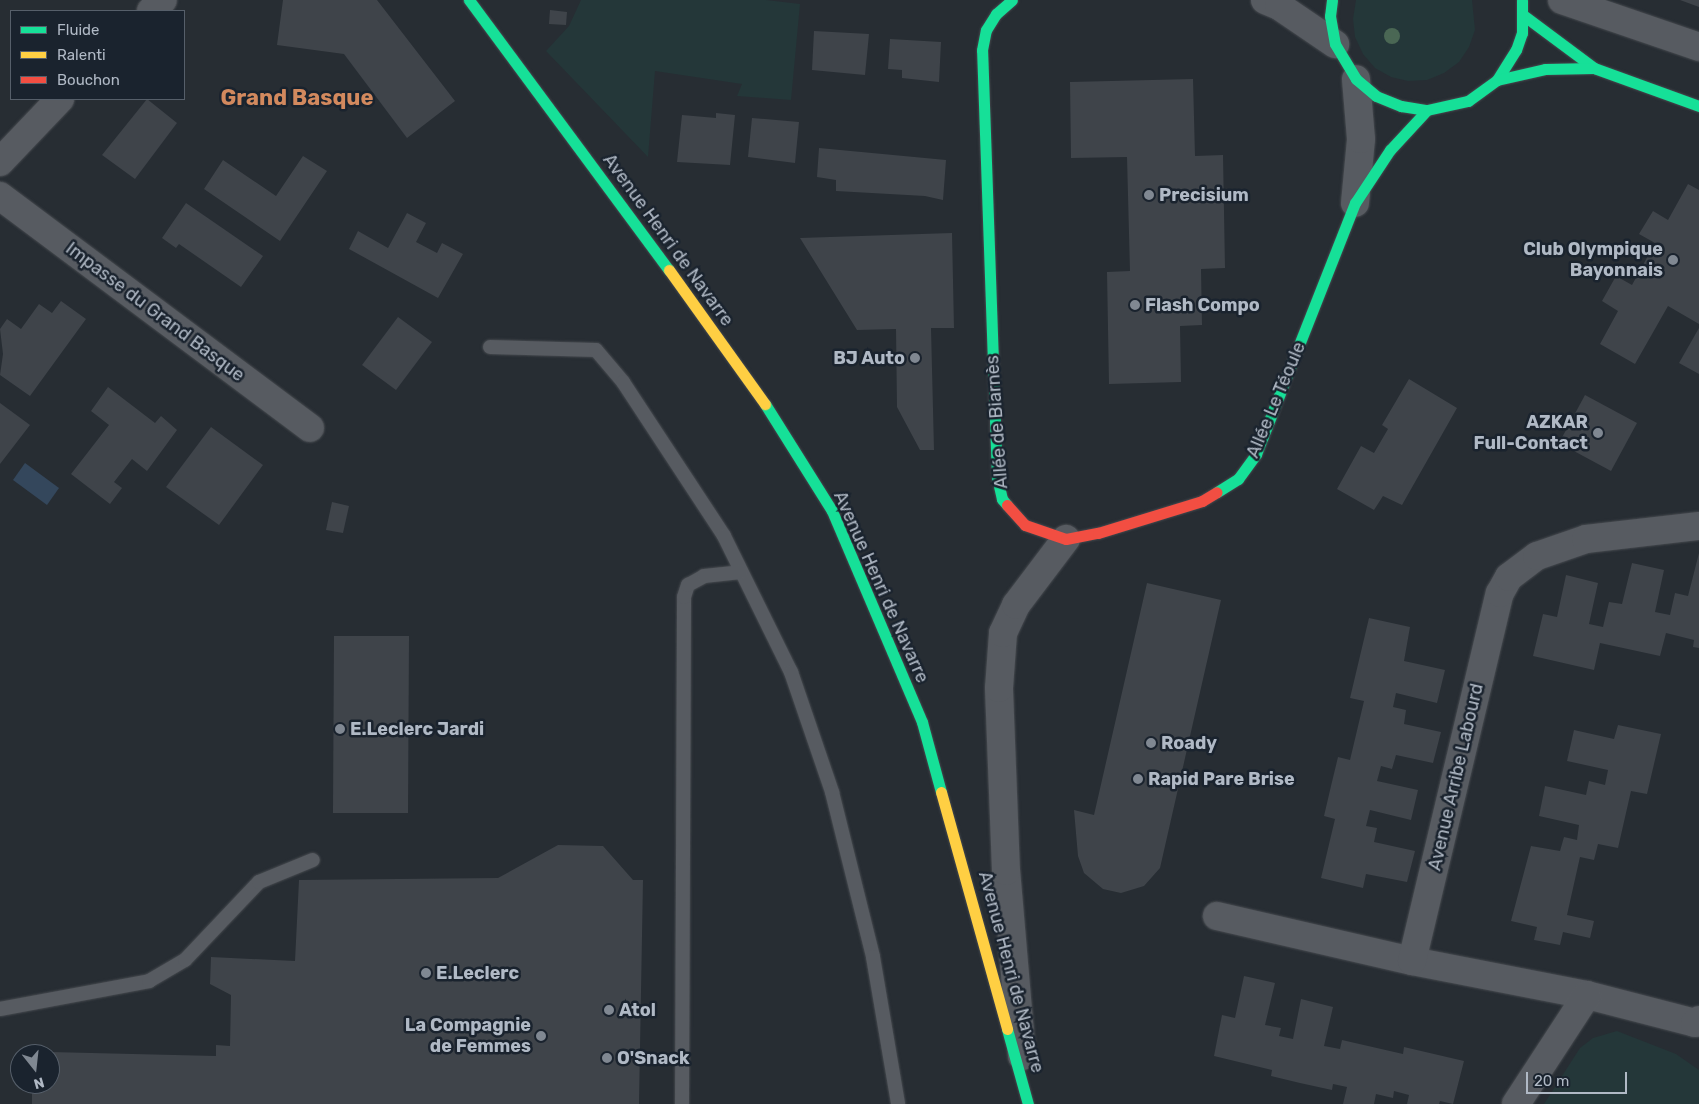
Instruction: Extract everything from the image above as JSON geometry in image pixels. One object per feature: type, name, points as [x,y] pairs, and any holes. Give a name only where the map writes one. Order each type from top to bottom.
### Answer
[{"type":"street","points":[[152,10],[163,0]]},
{"type":"street","name":"Avenue Henri de Navarre","points":[[469,0],[748,377],[832,511],[922,722],[1027,1100]]},
{"type":"street","name":"Allée de Biarnès","points":[[1012,0],[996,14],[986,30],[982,50],[997,477],[1002,499],[1025,525],[1066,539]]},
{"type":"street","points":[[1265,0],[1279,6],[1335,44]]},
{"type":"street","points":[[1332,0],[1330,16],[1335,44],[1356,80],[1376,96],[1401,106],[1427,110],[1468,101],[1497,80],[1516,50],[1524,15],[1522,0]]},
{"type":"street","points":[[1562,0],[1699,47]]},
{"type":"street","points":[[1524,15],[1594,68],[1699,106]]},
{"type":"street","points":[[1497,80],[1545,68],[1594,68]]},
{"type":"street","name":"Allée Le Téoule","points":[[1355,203],[1361,140],[1356,80]]},
{"type":"street","points":[[0,162],[59,100]]},
{"type":"street","name":"Allée Le Téoule","points":[[1066,539],[1098,533],[1202,501],[1238,479],[1256,454],[1355,203],[1390,150],[1427,110]]},
{"type":"street","name":"Impasse du Grand Basque","points":[[0,196],[310,428]]},
{"type":"street","name":"Avenue Arribe Labourd","points":[[1412,961],[1500,593],[1509,577],[1537,556],[1586,539],[1699,526]]},
{"type":"street","points":[[1027,1100],[1006,871],[999,688],[1003,633],[1016,605],[1066,539]]},
{"type":"street","points":[[1217,916],[1412,961],[1587,995],[1698,1025]]},
{"type":"street","points":[[1516,1104],[1587,995]]},
{"type":"lane","points":[[490,347],[596,350],[642,411],[724,536],[791,672],[832,792],[875,968],[898,1104]]},
{"type":"lane","points":[[682,1104],[684,597],[688,584],[704,576],[742,572]]},
{"type":"lane","points":[[0,1009],[149,981],[185,960],[259,882],[313,860]]},
{"type":"shaded area","points":[[581,0],[766,0],[800,4],[791,100],[737,96],[742,84],[655,71],[648,157],[546,51],[569,26]]},
{"type":"shaded area","points":[[1356,0],[1472,0],[1475,30],[1469,47],[1459,62],[1444,73],[1427,80],[1408,81],[1391,77],[1375,68],[1363,54],[1355,37],[1353,19]]},
{"type":"shaded area","points":[[1617,1031],[1676,1054],[1699,1070],[1699,1104],[1544,1104],[1580,1048],[1593,1038]]},
{"type":"water","points":[[25,463],[59,488],[47,505],[13,480]]},
{"type":"building","points":[[283,0],[377,0],[455,101],[407,138],[344,54],[277,45]]},
{"type":"building","points":[[1680,0],[1699,0],[1699,7]]},
{"type":"building","points":[[550,10],[567,12],[566,25],[549,24]]},
{"type":"building","points":[[814,31],[869,34],[865,75],[812,70]]},
{"type":"building","points":[[890,39],[941,42],[939,82],[902,78],[902,70],[888,69]]},
{"type":"building","points":[[1193,79],[1195,156],[1223,155],[1225,268],[1201,269],[1202,325],[1180,326],[1181,382],[1109,384],[1107,272],[1130,271],[1127,157],[1071,158],[1070,82]]},
{"type":"building","points":[[146,100],[177,123],[135,179],[102,155]]},
{"type":"building","points":[[716,113],[735,115],[730,165],[677,162],[682,115],[716,118]]},
{"type":"building","points":[[752,118],[799,122],[795,163],[748,157]]},
{"type":"building","points":[[819,148],[946,160],[943,200],[925,196],[836,191],[836,180],[817,177]]},
{"type":"building","points":[[303,156],[327,171],[280,241],[204,189],[223,160],[276,196]]},
{"type":"building","name":"Club Olympique Bayonnais","points":[[1688,184],[1699,190],[1699,324],[1668,306],[1635,364],[1600,344],[1618,311],[1602,301],[1616,276],[1632,285],[1655,243],[1639,234],[1653,211],[1668,220]]},
{"type":"building","points":[[186,203],[263,256],[241,287],[179,244],[176,248],[162,238]]},
{"type":"building","points":[[407,213],[426,223],[416,242],[437,253],[442,243],[463,254],[438,298],[349,249],[358,231],[388,248]]},
{"type":"building","points":[[952,233],[954,328],[931,328],[934,450],[920,450],[897,407],[896,329],[857,330],[800,238]]},
{"type":"building","points":[[61,301],[86,319],[30,396],[0,375],[3,354],[0,329],[7,319],[21,329],[39,304],[52,313]]},
{"type":"building","points":[[398,317],[432,342],[396,390],[362,365]]},
{"type":"building","points":[[1699,328],[1699,374],[1679,363]]},
{"type":"building","points":[[1409,379],[1457,408],[1402,505],[1383,496],[1374,510],[1337,489],[1361,446],[1374,453],[1388,429],[1382,425]]},
{"type":"building","points":[[108,387],[155,423],[161,416],[177,430],[147,471],[132,459],[114,482],[122,488],[110,504],[71,474],[109,425],[91,411]]},
{"type":"building","name":"AZKAR Full-Contact","points":[[1585,395],[1637,423],[1611,471],[1559,443]]},
{"type":"building","points":[[0,403],[30,425],[0,464]]},
{"type":"building","points":[[211,427],[263,465],[219,525],[166,487]]},
{"type":"building","points":[[332,502],[349,506],[343,533],[326,530]]},
{"type":"building","points":[[1699,553],[1699,648],[1693,647],[1694,640],[1666,633],[1660,656],[1600,643],[1594,670],[1533,656],[1543,614],[1557,617],[1566,575],[1598,583],[1589,624],[1603,627],[1609,602],[1622,604],[1632,563],[1664,570],[1655,612],[1670,615],[1675,593],[1688,596]]},
{"type":"building","points":[[1147,583],[1221,600],[1160,868],[1144,886],[1121,893],[1103,889],[1084,873],[1078,856],[1074,810],[1094,815]]},
{"type":"building","points":[[1369,618],[1410,627],[1404,661],[1445,670],[1437,703],[1396,693],[1393,707],[1406,710],[1404,724],[1441,732],[1433,763],[1396,755],[1392,769],[1381,766],[1377,781],[1418,790],[1411,820],[1370,810],[1366,826],[1377,828],[1374,842],[1415,851],[1407,882],[1366,874],[1363,888],[1321,878],[1335,819],[1324,816],[1338,757],[1350,760],[1364,701],[1350,698]]},
{"type":"building","points":[[334,636],[409,636],[408,813],[333,813]]},
{"type":"building","points":[[1618,725],[1661,734],[1647,794],[1631,791],[1618,848],[1598,844],[1594,860],[1580,857],[1567,915],[1594,921],[1590,938],[1563,932],[1560,945],[1534,940],[1537,927],[1511,921],[1531,846],[1560,851],[1564,837],[1577,840],[1579,825],[1539,816],[1545,786],[1586,795],[1589,781],[1605,785],[1608,770],[1567,761],[1574,730],[1614,739]]},
{"type":"building","name":"E.Leclerc","points":[[558,845],[603,846],[633,880],[643,880],[639,1104],[32,1104],[32,1094],[60,1094],[60,1052],[216,1056],[216,1045],[230,1046],[231,995],[210,984],[211,957],[295,961],[299,880],[498,878]]},
{"type":"building","points":[[1244,976],[1275,983],[1265,1025],[1281,1028],[1279,1036],[1293,1039],[1301,999],[1333,1007],[1324,1046],[1340,1049],[1342,1040],[1403,1054],[1404,1047],[1464,1061],[1453,1104],[1440,1101],[1439,1104],[1407,1104],[1409,1095],[1394,1091],[1393,1098],[1376,1094],[1374,1104],[1343,1104],[1347,1087],[1333,1084],[1332,1090],[1300,1083],[1271,1076],[1272,1070],[1214,1056],[1222,1015],[1235,1018]]},
{"type":"traffic: fast","points":[[469,0],[669,270]]},
{"type":"traffic: fast","points":[[1007,505],[1002,499],[997,477],[982,50],[986,30],[996,14],[1012,0]]},
{"type":"traffic: fast","points":[[1332,0],[1330,16],[1335,44],[1356,79],[1376,96],[1401,106],[1427,110],[1468,101],[1497,80],[1516,50],[1522,33],[1522,0]]},
{"type":"traffic: fast","points":[[1523,15],[1594,68],[1699,106]]},
{"type":"traffic: fast","points":[[1497,80],[1545,69],[1594,68]]},
{"type":"traffic: fast","points":[[1217,492],[1238,479],[1256,454],[1355,203],[1390,150],[1427,110]]},
{"type":"traffic: fast","points":[[765,404],[832,511],[922,722],[941,792]]},
{"type":"traffic: fast","points":[[1007,1029],[1028,1104]]},
{"type":"traffic: slow","points":[[669,270],[765,404]]},
{"type":"traffic: slow","points":[[941,792],[1007,1029]]},
{"type":"traffic: jam","points":[[1007,505],[1025,525],[1066,539],[1098,533],[1202,501],[1217,492]]},
{"type":"place","name":"Precisium","points":[[1149,195]]},
{"type":"place","name":"Club Olympique Bayonnais","points":[[1673,260]]},
{"type":"place","name":"Flash Compo","points":[[1135,305]]},
{"type":"place","name":"BJ Auto","points":[[915,358]]},
{"type":"place","name":"AZKAR Full-Contact","points":[[1598,433]]},
{"type":"place","name":"E.Leclerc Jardi","points":[[340,729]]},
{"type":"place","name":"Roady","points":[[1151,743]]},
{"type":"place","name":"Rapid Pare Brise","points":[[1138,779]]},
{"type":"place","name":"E.Leclerc","points":[[426,973]]},
{"type":"place","name":"Atol","points":[[609,1010]]},
{"type":"place","name":"La Compagnie de Femmes","points":[[541,1036]]},
{"type":"place","name":"O'Snack","points":[[607,1058]]},
{"type":"district","name":"Grand Basque","points":[[297,98]]}]
